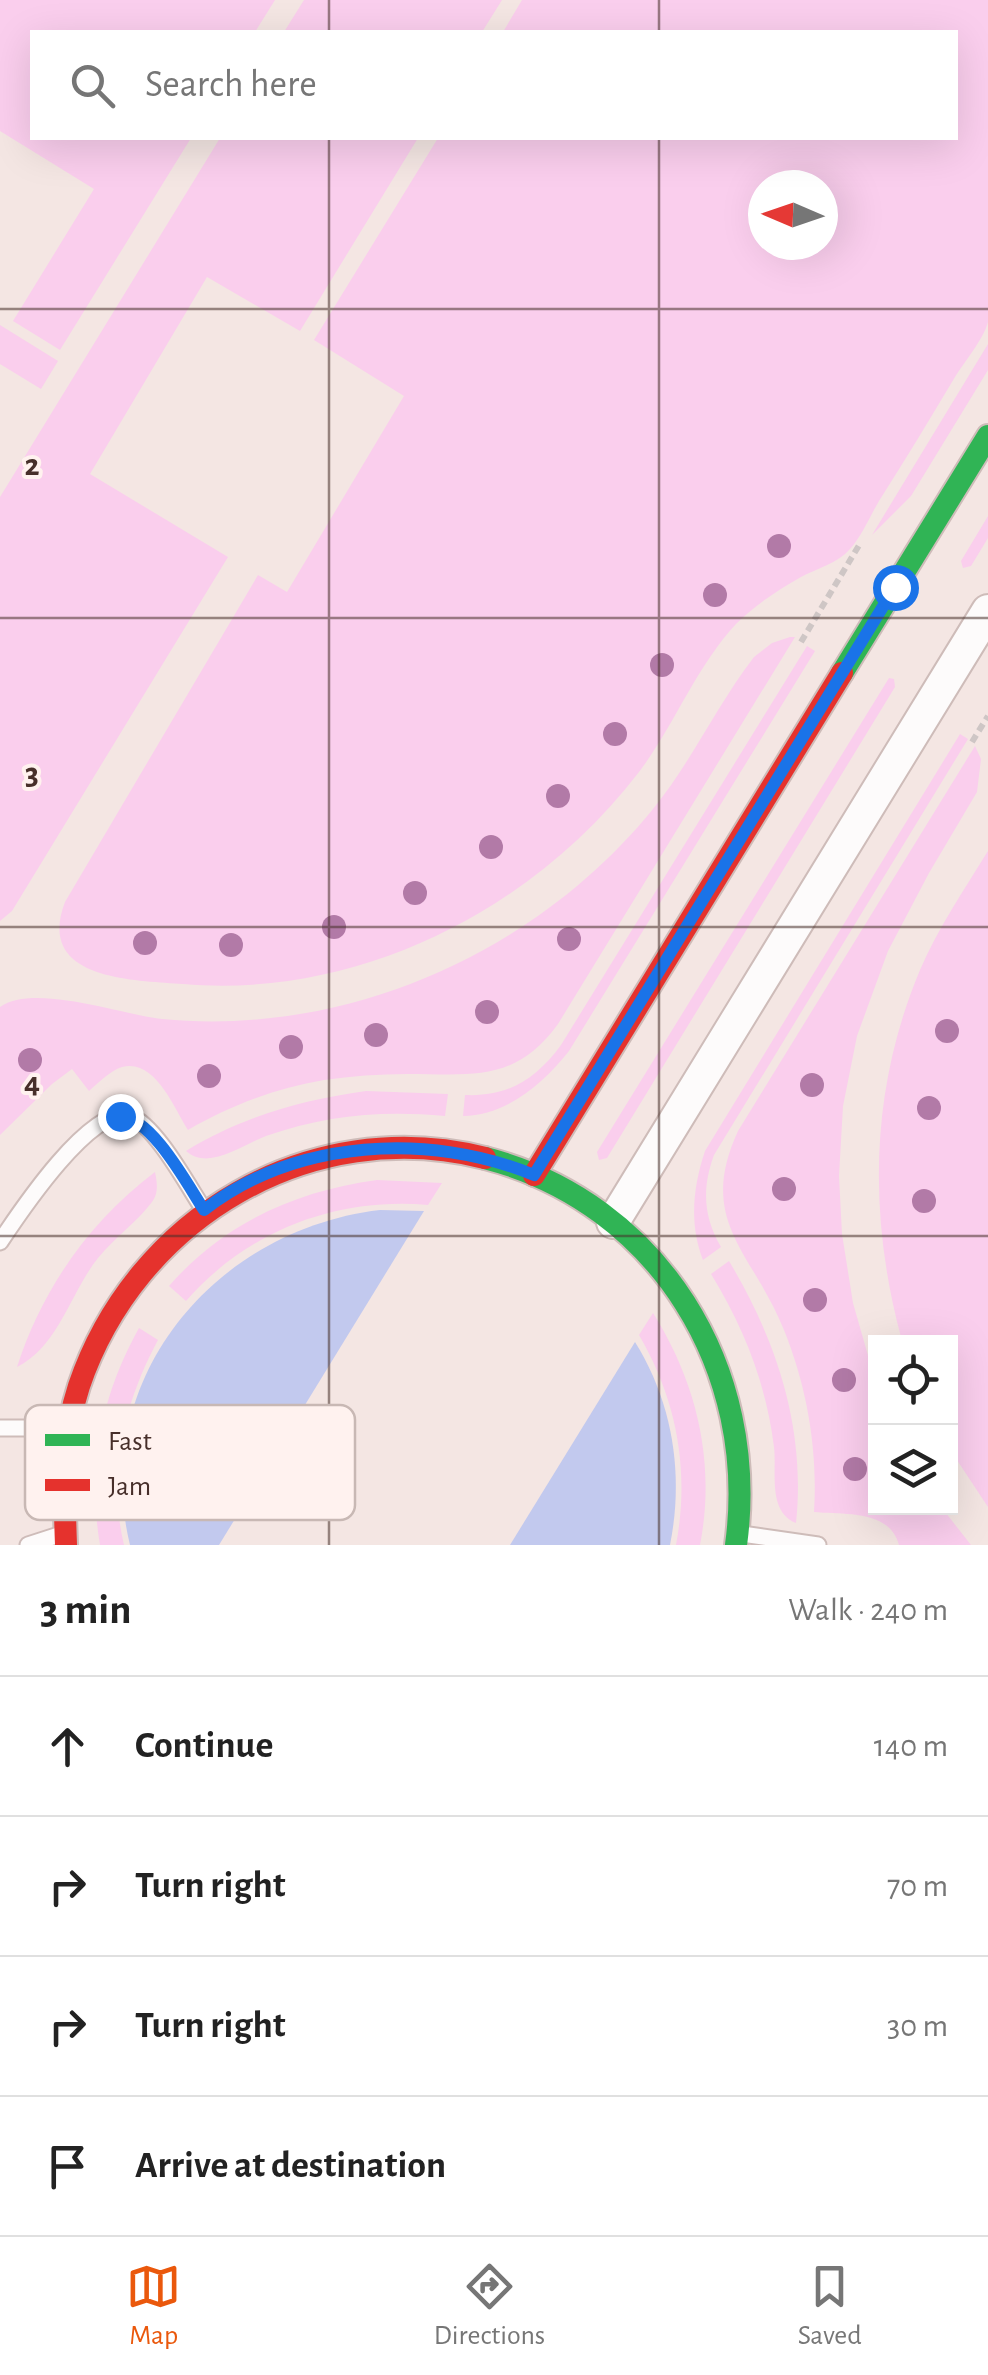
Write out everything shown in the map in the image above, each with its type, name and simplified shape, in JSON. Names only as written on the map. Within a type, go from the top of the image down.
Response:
[{"type":"street","points":[[534,1175],[988,436]]},
{"type":"street","points":[[614,1222],[988,611]]},
{"type":"street","points":[[73,1405],[82,1373],[112,1309],[156,1252],[204,1210],[272,1173],[306,1161],[376,1148],[447,1150],[482,1157],[534,1175],[580,1198],[636,1241],[682,1296],[716,1358],[731,1410],[740,1462],[737,1539]]},
{"type":"lane","points":[[0,1242],[30,1198],[74,1146],[104,1121],[120,1116],[130,1116],[154,1137],[204,1210]]},
{"type":"lane","points":[[28,1545],[38,1539],[66,1539]]},
{"type":"lane","points":[[737,1539],[818,1545]]},
{"type":"path","points":[[800,642],[861,542]]},
{"type":"path","points":[[972,742],[988,716]]},
{"type":"shaded area","points":[[0,0],[275,0],[256,30],[30,30],[30,140],[190,140],[60,350],[13,321],[94,189],[0,131]]},
{"type":"shaded area","points":[[304,0],[502,0],[483,30],[285,30]]},
{"type":"shaded area","points":[[522,0],[988,0],[986,329],[854,544],[839,558],[775,593],[736,624],[709,659],[639,772],[596,821],[548,865],[495,904],[437,935],[377,960],[314,977],[249,985],[183,984],[116,977],[76,961],[64,947],[59,928],[65,902],[258,575],[287,592],[404,396],[314,340],[437,140],[958,140],[958,30],[504,30]]},
{"type":"shaded area","points":[[219,140],[417,140],[300,331],[207,277],[90,474],[228,557],[12,911],[0,921],[0,497]]},
{"type":"shaded area","points":[[0,325],[58,361],[41,389],[0,364]]},
{"type":"shaded area","points":[[988,344],[988,370],[911,496],[872,535]]},
{"type":"shaded area","points":[[988,516],[988,538],[971,566],[963,568],[961,561]]},
{"type":"shaded area","points":[[795,637],[558,1024],[525,1057],[508,1066],[472,1074],[376,1075],[306,1083],[253,1099],[188,1130],[162,1087],[144,1070],[122,1067],[89,1091],[72,1069],[0,1135],[0,1007],[15,1000],[55,999],[162,1019],[232,1021],[301,1014],[369,998],[434,974],[496,943],[554,905],[606,860],[667,791],[754,657],[772,643]]},
{"type":"shaded area","points":[[807,646],[815,651],[569,1051],[523,1096],[479,1115],[463,1116],[465,1095],[495,1093],[520,1084],[561,1045]]},
{"type":"shaded area","points":[[889,678],[894,679],[895,687],[607,1158],[599,1160],[597,1152]]},
{"type":"shaded area","points":[[960,734],[968,739],[714,1155],[706,1202],[721,1247],[703,1260],[694,1206],[705,1151]]},
{"type":"shaded area","points":[[975,746],[981,759],[977,792],[888,951],[857,1036],[843,1106],[839,1176],[842,1234],[853,1303],[868,1356],[868,1515],[947,1515],[971,1545],[899,1545],[894,1533],[876,1520],[814,1512],[812,1442],[799,1374],[784,1330],[726,1213],[723,1190],[727,1162],[738,1131]]},
{"type":"shaded area","points":[[988,851],[988,1507],[958,1462],[958,1335],[901,1335],[890,1291],[879,1198],[883,1106],[891,1060],[920,970]]},
{"type":"shaded area","points":[[366,1091],[448,1094],[445,1116],[377,1114],[332,1119],[266,1136],[215,1157],[195,1156],[186,1151],[273,1112]]},
{"type":"shaded area","points":[[155,1172],[157,1191],[152,1202],[98,1258],[54,1333],[17,1367],[40,1311],[71,1259],[110,1212]]},
{"type":"shaded area","points":[[377,1180],[442,1183],[428,1205],[360,1207],[295,1224],[237,1255],[186,1301],[169,1286],[213,1244],[263,1214],[318,1192]]},
{"type":"shaded area","points":[[729,1261],[761,1322],[784,1387],[796,1454],[796,1523],[781,1510],[777,1500],[770,1423],[752,1357],[711,1274]]},
{"type":"shaded area","points":[[653,1313],[681,1367],[699,1425],[706,1484],[700,1545],[676,1545],[681,1490],[677,1437],[663,1385],[639,1335]]},
{"type":"shaded area","points":[[139,1328],[158,1340],[131,1405],[107,1405],[115,1380]]},
{"type":"shaded area","points":[[97,1520],[119,1520],[124,1545],[100,1545]]},
{"type":"water","points":[[380,1210],[424,1211],[305,1405],[136,1405],[148,1370],[178,1322],[218,1280],[266,1247],[321,1223]]},
{"type":"water","points":[[635,1342],[658,1390],[672,1440],[676,1492],[670,1545],[510,1545]]},
{"type":"water","points":[[127,1520],[234,1520],[219,1545],[130,1545]]},
{"type":"traffic: fast","points":[[842,673],[988,436]]},
{"type":"traffic: fast","points":[[485,1158],[547,1180],[601,1213],[647,1254],[685,1303],[713,1358],[731,1417],[739,1480],[736,1545]]},
{"type":"traffic: jam","points":[[534,1175],[842,673]]},
{"type":"traffic: jam","points":[[73,1405],[106,1326],[142,1273],[186,1228],[238,1192],[295,1167],[356,1151],[420,1148],[485,1158]]},
{"type":"traffic: jam","points":[[66,1520],[66,1545]]},
{"type":"route","points":[[120,1116],[130,1116],[154,1137],[204,1210],[272,1173],[306,1161],[376,1148],[447,1150],[534,1175],[895,587]]}]
